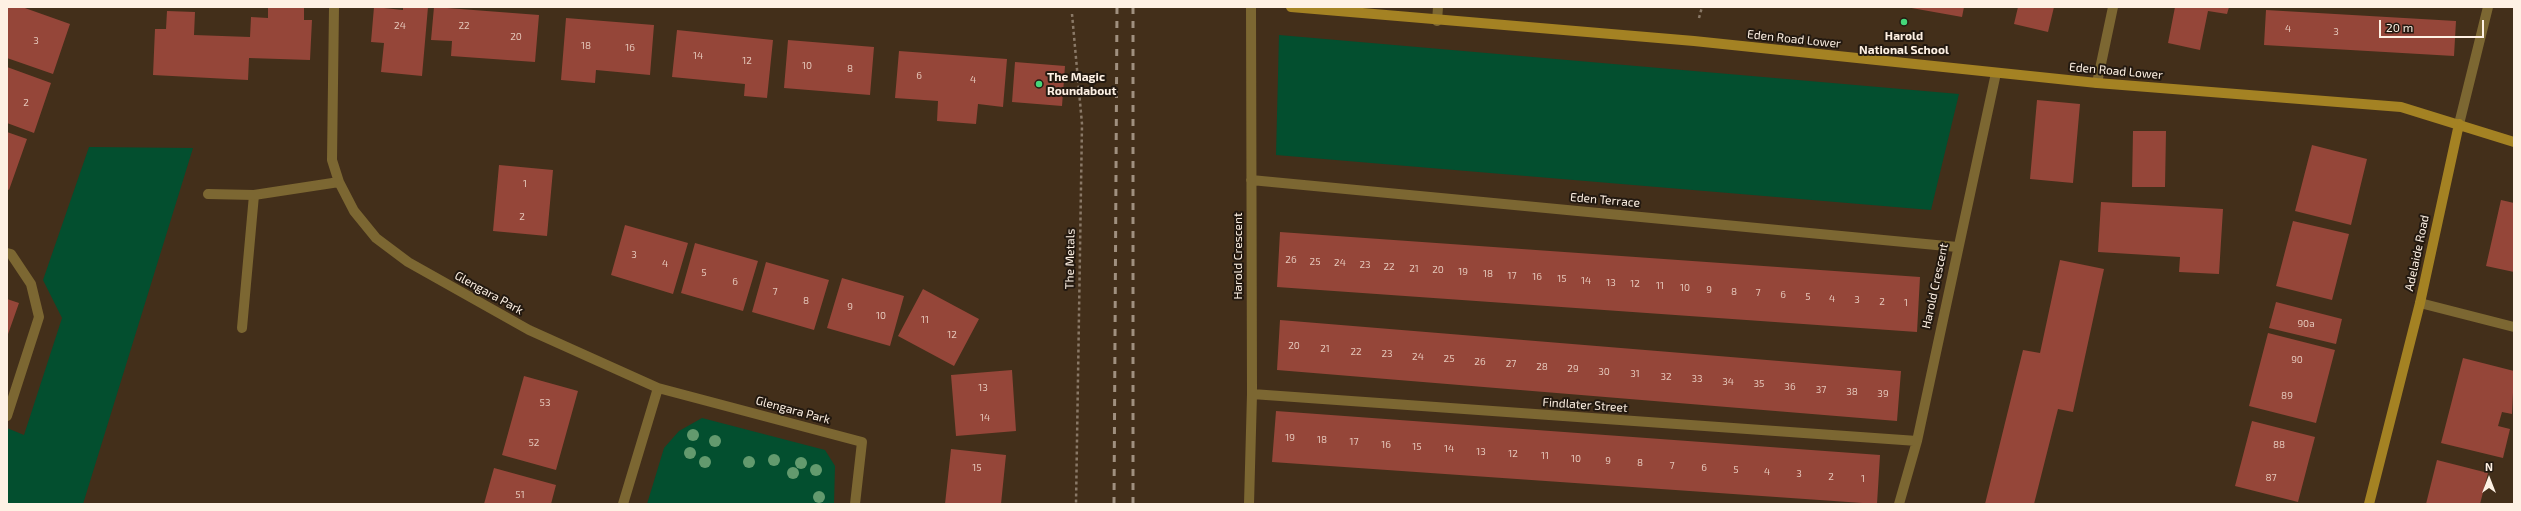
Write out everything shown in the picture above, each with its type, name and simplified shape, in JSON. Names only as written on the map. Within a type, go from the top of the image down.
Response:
[{"type":"street","name":"Glengara Park","points":[[334,7],[332,160],[339,182],[354,211],[372,233],[408,262],[529,330],[658,388],[862,442],[855,504]]},
{"type":"street","name":"Harold Crescent","points":[[1249,504],[1252,394],[1251,7]]},
{"type":"street","name":"Eden Road Lower","points":[[1291,7],[1436,21],[1694,41],[2097,83],[2401,107],[2514,142]]},
{"type":"street","points":[[1436,21],[1438,7]]},
{"type":"street","points":[[2097,83],[2112,7]]},
{"type":"street","name":"Adelaide Road","points":[[2368,504],[2420,303],[2459,124],[2488,7]]},
{"type":"street","name":"Harold Crescent","points":[[1899,504],[1916,441],[1996,73]]},
{"type":"street","name":"Eden Terrace","points":[[1251,180],[1957,247]]},
{"type":"street","points":[[208,194],[254,195],[339,182]]},
{"type":"street","points":[[242,328],[254,195]]},
{"type":"street","points":[[7,253],[11,254],[31,284],[39,318],[7,416]]},
{"type":"street","points":[[2420,303],[2514,327]]},
{"type":"street","points":[[623,504],[658,388]]},
{"type":"street","name":"Findlater Street","points":[[1252,394],[1916,441]]},
{"type":"path","name":"The Metals","points":[[1072,14],[1082,124],[1076,504]]},
{"type":"green space","points":[[1279,35],[1959,94],[1931,210],[1276,155]]},
{"type":"green space","points":[[89,147],[193,148],[83,504],[7,504],[7,428],[24,435],[62,318],[43,280]]},
{"type":"green space","points":[[702,418],[825,450],[835,466],[834,504],[647,504],[664,448],[679,431]]},
{"type":"building","points":[[7,7],[22,7],[70,24],[53,74],[7,58]]},
{"type":"building","points":[[268,7],[304,7],[304,20],[312,20],[310,60],[249,58],[248,80],[153,75],[155,29],[166,29],[167,11],[195,12],[194,35],[250,37],[251,17],[268,18]]},
{"type":"building","points":[[374,7],[403,10],[403,7],[428,7],[422,76],[381,72],[384,43],[371,42]]},
{"type":"building","points":[[434,7],[539,15],[535,62],[451,56],[452,41],[431,40]]},
{"type":"building","points":[[1906,7],[1964,7],[1962,17]]},
{"type":"building","points":[[2018,7],[2054,7],[2048,32],[2014,24]]},
{"type":"building","points":[[2175,7],[2229,7],[2227,14],[2208,11],[2200,50],[2168,43]]},
{"type":"building","points":[[2266,10],[2456,21],[2454,56],[2264,45]]},
{"type":"building","points":[[566,18],[654,25],[650,75],[596,70],[595,83],[561,80]]},
{"type":"building","points":[[677,30],[773,40],[767,98],[744,96],[745,84],[672,77]]},
{"type":"building","points":[[788,40],[874,47],[870,95],[784,88]]},
{"type":"building","points":[[899,51],[1007,59],[1003,107],[978,104],[976,124],[937,121],[938,101],[895,98]]},
{"type":"building","name":"The Magic Roundabout","points":[[1015,62],[1065,66],[1062,106],[1012,102]]},
{"type":"building","points":[[7,67],[51,83],[34,133],[7,123]]},
{"type":"building","points":[[2037,100],[2080,104],[2073,183],[2030,179]]},
{"type":"building","points":[[2133,131],[2166,131],[2165,187],[2132,187]]},
{"type":"building","points":[[7,132],[27,139],[9,190],[7,189]]},
{"type":"building","points":[[2312,145],[2367,159],[2351,225],[2295,211]]},
{"type":"building","points":[[499,165],[553,170],[547,236],[493,231]]},
{"type":"building","points":[[2501,200],[2514,203],[2514,272],[2486,266]]},
{"type":"building","points":[[2101,202],[2223,209],[2219,274],[2179,272],[2180,257],[2098,252]]},
{"type":"building","points":[[2293,221],[2349,234],[2332,300],[2276,286]]},
{"type":"building","points":[[625,225],[688,243],[673,294],[611,275]]},
{"type":"building","points":[[1280,232],[1920,277],[1917,332],[1277,287]]},
{"type":"building","points":[[695,243],[758,261],[743,311],[681,293]]},
{"type":"building","points":[[2060,260],[2104,269],[2073,412],[2058,409],[2034,504],[1985,504],[2023,350],[2040,353]]},
{"type":"building","points":[[766,262],[829,280],[814,330],[752,312]]},
{"type":"building","points":[[842,278],[904,296],[890,346],[827,328]]},
{"type":"building","points":[[923,289],[979,319],[954,366],[898,336]]},
{"type":"building","points":[[7,299],[19,303],[7,337]]},
{"type":"building","points":[[2276,302],[2342,319],[2336,344],[2269,328]]},
{"type":"building","points":[[1280,320],[1901,371],[1897,421],[1277,370]]},
{"type":"building","points":[[2268,333],[2335,350],[2316,423],[2249,406]]},
{"type":"building","points":[[2463,358],[2514,371],[2512,414],[2502,412],[2498,426],[2510,429],[2503,458],[2441,443]]},
{"type":"building","points":[[1012,370],[1016,431],[956,436],[951,375]]},
{"type":"building","points":[[524,376],[578,391],[556,470],[502,455]]},
{"type":"building","points":[[1276,411],[1880,455],[1877,504],[1272,462]]},
{"type":"building","points":[[2252,421],[2315,437],[2298,502],[2235,486]]},
{"type":"building","points":[[951,449],[1006,455],[1001,504],[945,504]]},
{"type":"building","points":[[2437,460],[2488,473],[2480,504],[2426,504]]},
{"type":"building","points":[[494,468],[556,485],[551,504],[484,504]]},
{"type":"railway","points":[[1114,504],[1117,7]]},
{"type":"railway","points":[[1133,7],[1133,504]]},
{"type":"place","name":"Harold National School","points":[[1904,22]]},
{"type":"place","name":"The Magic Roundabout","points":[[1039,84]]}]
